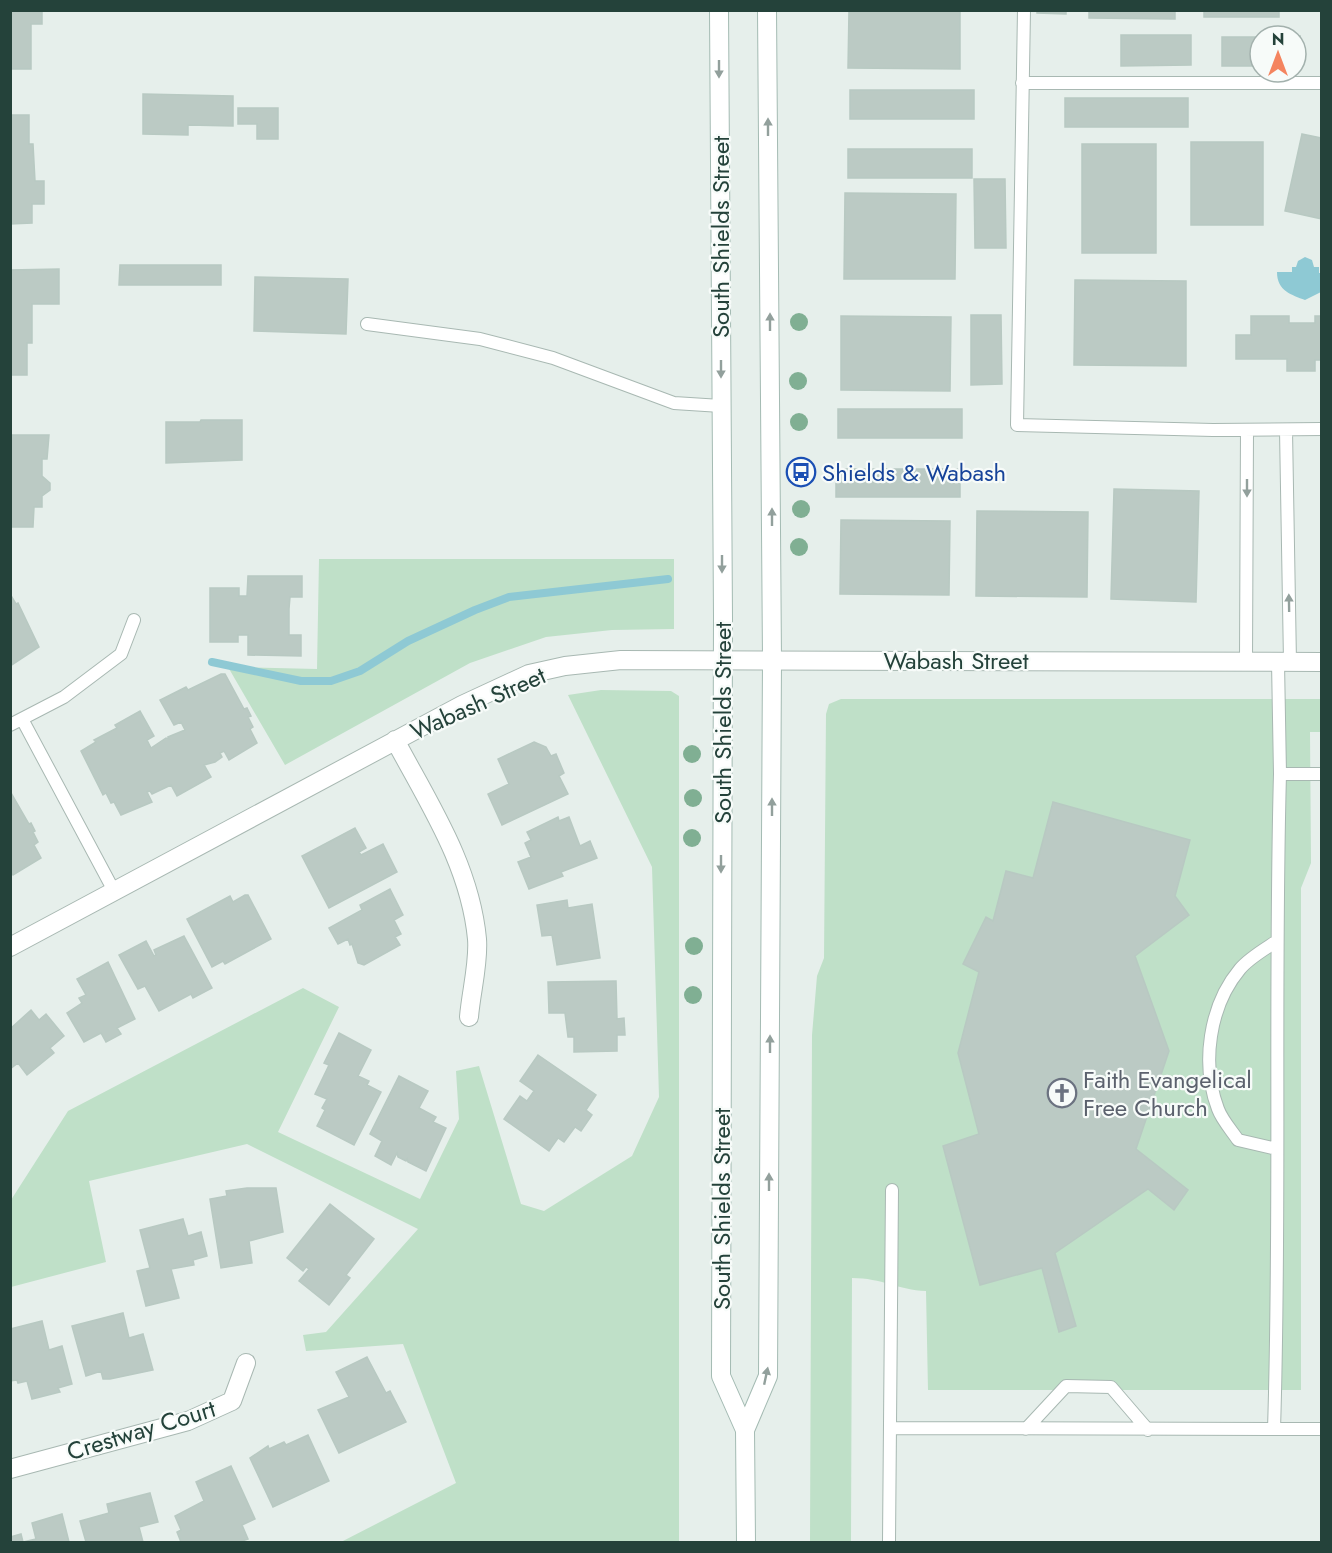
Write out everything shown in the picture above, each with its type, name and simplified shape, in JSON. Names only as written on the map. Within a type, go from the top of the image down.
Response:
[{"type":"main road","name":"South Shields Street","points":[[719,10],[723,660],[721,1377],[745,1430]]},
{"type":"main road","name":"South Shields Street","points":[[746,1542],[745,1430],[768,1376],[772,660],[768,10]]},
{"type":"main road","name":"Wabash Street","points":[[10,947],[395,740],[472,701],[529,675],[547,670],[621,660],[1322,662]]},
{"type":"main road","points":[[395,740],[453,848],[469,888],[477,941],[468,1017]]},
{"type":"main road","name":"Crestway Court","points":[[10,1469],[188,1421],[232,1401],[246,1364]]},
{"type":"lane","points":[[1024,10],[1017,425],[1247,430],[1322,429]]},
{"type":"lane","points":[[1022,83],[1322,83]]},
{"type":"lane","points":[[367,324],[480,339],[553,358],[674,403],[722,406]]},
{"type":"lane","points":[[1246,662],[1247,430]]},
{"type":"lane","points":[[1274,1429],[1277,1330],[1276,941],[1284,662],[1286,430]]},
{"type":"lane","points":[[114,891],[16,722],[64,697],[121,654],[134,620]]},
{"type":"lane","points":[[1280,774],[1322,774]]},
{"type":"lane","points":[[1276,941],[1241,967],[1223,992],[1211,1031],[1209,1072],[1218,1110],[1238,1140],[1277,1149]]},
{"type":"lane","points":[[889,1542],[892,1190]]},
{"type":"lane","points":[[1026,1429],[1066,1386],[1111,1387],[1148,1430]]},
{"type":"lane","points":[[890,1428],[1322,1429]]},
{"type":"green space","points":[[319,559],[674,559],[674,629],[612,630],[546,637],[470,663],[285,765],[228,667],[317,669]]},
{"type":"green space","points":[[601,690],[671,691],[679,696],[679,1542],[341,1542],[456,1483],[403,1344],[306,1351],[303,1335],[326,1332],[418,1229],[247,1144],[89,1181],[106,1262],[11,1287],[11,1200],[68,1111],[303,988],[339,1007],[278,1132],[420,1199],[459,1119],[456,1071],[479,1066],[521,1204],[544,1211],[632,1156],[659,1097],[652,867],[568,695]]},
{"type":"green space","points":[[841,699],[1321,699],[1321,732],[1310,732],[1311,863],[1301,888],[1301,1390],[928,1390],[926,1291],[852,1278],[851,1542],[810,1542],[812,1035],[817,976],[824,958],[826,714],[829,704]],"holes":[[[1053,803],[1190,840],[1175,896],[1189,915],[1135,956],[1169,1051],[1136,1149],[1188,1190],[1174,1210],[1148,1189],[1055,1253],[1076,1326],[1060,1332],[1042,1268],[980,1285],[943,1146],[979,1134],[979,972],[964,963],[986,918],[993,921],[1006,871],[1033,878]]]},
{"type":"water","points":[[1305,257],[1312,260],[1314,267],[1319,267],[1319,273],[1322,273],[1321,292],[1305,300],[1282,288],[1277,272],[1292,272],[1292,267],[1296,267],[1298,261]]},
{"type":"building","points":[[10,10],[42,10],[42,24],[31,24],[31,69],[10,69]]},
{"type":"building","points":[[849,10],[960,10],[960,69],[848,68]]},
{"type":"building","points":[[1037,10],[1066,10],[1066,14],[1037,13]]},
{"type":"building","points":[[1089,10],[1175,10],[1175,19],[1089,18]]},
{"type":"building","points":[[1204,10],[1279,10],[1279,17],[1204,17]]},
{"type":"building","points":[[1121,35],[1191,35],[1191,65],[1121,66]]},
{"type":"building","points":[[1222,37],[1248,37],[1248,66],[1222,66]]},
{"type":"building","points":[[850,90],[974,90],[974,119],[850,119]]},
{"type":"building","points":[[143,94],[233,96],[233,126],[188,125],[188,135],[143,134]]},
{"type":"building","points":[[1065,98],[1188,98],[1188,127],[1065,127]]},
{"type":"building","points":[[238,108],[278,108],[278,139],[257,139],[257,124],[238,124]]},
{"type":"building","points":[[10,115],[29,115],[29,144],[33,144],[35,181],[44,181],[44,204],[32,204],[32,223],[10,224]]},
{"type":"building","points":[[1302,134],[1322,138],[1322,219],[1285,211]]},
{"type":"building","points":[[1191,142],[1263,142],[1263,225],[1191,225]]},
{"type":"building","points":[[1082,144],[1156,144],[1156,253],[1082,253]]},
{"type":"building","points":[[848,149],[972,149],[972,178],[848,178]]},
{"type":"building","points":[[974,179],[1005,179],[1006,248],[975,248]]},
{"type":"building","points":[[845,193],[956,194],[955,279],[844,279]]},
{"type":"building","points":[[120,265],[221,265],[221,285],[119,285]]},
{"type":"building","points":[[59,269],[59,304],[32,304],[32,343],[27,343],[27,375],[10,375],[10,270]]},
{"type":"building","points":[[255,277],[348,279],[346,334],[254,331]]},
{"type":"building","points":[[1075,280],[1186,281],[1186,366],[1074,365]]},
{"type":"building","points":[[971,315],[1001,315],[1002,384],[971,385]]},
{"type":"building","points":[[841,316],[951,317],[950,391],[841,390]]},
{"type":"building","points":[[1251,316],[1289,316],[1289,323],[1315,323],[1315,316],[1322,316],[1322,360],[1315,360],[1315,371],[1287,371],[1287,359],[1236,359],[1236,335],[1251,335]]},
{"type":"building","points":[[838,409],[962,409],[962,438],[838,438]]},
{"type":"building","points":[[201,420],[242,420],[242,460],[166,463],[166,422],[200,422]]},
{"type":"building","points":[[10,435],[49,435],[47,459],[42,459],[42,476],[50,483],[50,490],[42,496],[42,507],[34,507],[33,527],[10,527]]},
{"type":"building","points":[[836,469],[960,469],[960,497],[836,497]]},
{"type":"building","points":[[1114,489],[1199,491],[1196,602],[1111,599]]},
{"type":"building","points":[[977,511],[1088,512],[1087,597],[976,596]]},
{"type":"building","points":[[841,520],[950,521],[949,595],[840,594]]},
{"type":"building","points":[[248,576],[302,576],[302,597],[290,597],[289,609],[289,635],[301,635],[301,656],[248,655],[248,635],[238,635],[238,642],[210,642],[210,588],[239,588],[239,596],[247,596]]},
{"type":"building","points":[[10,594],[16,604],[18,603],[39,647],[10,666]]},
{"type":"building","points":[[225,674],[244,709],[247,708],[253,727],[250,729],[257,743],[229,760],[224,751],[220,753],[222,757],[204,765],[211,777],[177,796],[171,785],[152,794],[150,791],[147,792],[152,802],[121,815],[106,793],[103,795],[81,751],[96,742],[94,740],[117,728],[115,725],[140,711],[154,736],[147,740],[151,748],[166,738],[169,739],[168,737],[185,730],[181,722],[174,725],[160,700]]},
{"type":"building","points":[[534,742],[546,747],[551,756],[556,754],[564,773],[559,776],[568,794],[502,825],[488,794],[509,784],[498,759]]},
{"type":"building","points":[[10,791],[35,831],[33,832],[38,842],[34,845],[41,858],[13,875],[10,870]]},
{"type":"building","name":"Faith Evangelical Free Church","points":[[1053,802],[1190,840],[1175,896],[1189,915],[1135,956],[1169,1051],[1136,1149],[1188,1190],[1174,1210],[1148,1189],[1055,1253],[1076,1326],[1059,1332],[1042,1268],[980,1285],[943,1146],[979,1134],[958,1053],[979,972],[963,964],[986,917],[993,921],[1006,871],[1033,878]]},
{"type":"building","points":[[558,817],[559,821],[569,817],[580,846],[590,841],[597,858],[561,872],[563,876],[529,889],[518,862],[531,857],[525,843],[531,840],[527,832]]},
{"type":"building","points":[[355,828],[366,848],[359,852],[361,855],[383,844],[397,872],[329,908],[302,856]]},
{"type":"building","points":[[390,889],[403,915],[394,920],[401,934],[395,937],[400,945],[364,965],[358,963],[348,939],[338,944],[329,928],[362,910],[360,905]]},
{"type":"building","points":[[248,895],[271,939],[225,964],[223,961],[212,967],[187,919],[230,896],[233,902]]},
{"type":"building","points":[[567,900],[568,908],[592,904],[600,958],[557,965],[552,935],[542,936],[537,905]]},
{"type":"building","points":[[184,936],[212,988],[193,998],[191,994],[159,1011],[145,986],[138,989],[119,955],[146,941],[154,956],[156,955],[154,950]]},
{"type":"building","points":[[108,962],[135,1019],[117,1028],[121,1034],[106,1042],[101,1033],[84,1042],[67,1013],[82,1003],[79,998],[86,995],[77,979]]},
{"type":"building","points":[[616,981],[617,1019],[624,1018],[625,1035],[617,1035],[617,1051],[574,1052],[574,1037],[568,1037],[565,1013],[549,1013],[548,982]]},
{"type":"building","points":[[31,1010],[39,1020],[46,1014],[64,1036],[50,1048],[54,1053],[27,1075],[18,1063],[10,1069],[10,1029]]},
{"type":"building","points":[[339,1033],[371,1050],[358,1076],[369,1081],[367,1085],[381,1092],[354,1145],[317,1126],[325,1110],[322,1108],[327,1099],[315,1094],[329,1065],[324,1063]]},
{"type":"building","points":[[538,1055],[596,1095],[586,1110],[592,1115],[581,1131],[575,1127],[564,1142],[558,1138],[549,1151],[504,1119],[520,1096],[527,1101],[534,1091],[520,1081]]},
{"type":"building","points":[[399,1076],[428,1091],[419,1108],[436,1117],[433,1122],[446,1128],[426,1171],[408,1162],[407,1159],[406,1161],[398,1157],[397,1153],[391,1165],[375,1156],[382,1141],[370,1134]]},
{"type":"building","points":[[276,1188],[283,1232],[249,1241],[252,1263],[221,1268],[210,1199],[227,1196],[226,1191]]},
{"type":"building","points":[[330,1204],[374,1239],[346,1275],[350,1278],[329,1305],[299,1281],[309,1269],[306,1267],[303,1271],[287,1258]]},
{"type":"building","points":[[183,1219],[188,1236],[201,1232],[207,1256],[193,1260],[194,1265],[171,1269],[179,1298],[146,1306],[137,1271],[150,1268],[140,1230]]},
{"type":"building","points":[[123,1313],[129,1338],[143,1334],[153,1370],[110,1379],[103,1379],[101,1371],[86,1376],[72,1326]]},
{"type":"building","points":[[42,1321],[49,1350],[62,1346],[72,1384],[58,1388],[60,1392],[32,1399],[27,1381],[18,1383],[17,1380],[10,1381],[10,1329]]},
{"type":"building","points":[[367,1357],[386,1393],[390,1391],[406,1422],[339,1453],[318,1410],[349,1397],[336,1372]]},
{"type":"building","points":[[308,1435],[329,1481],[273,1507],[250,1458],[268,1446],[269,1449],[284,1442],[286,1445]]},
{"type":"building","points":[[231,1466],[255,1519],[242,1525],[248,1539],[239,1542],[181,1542],[177,1532],[181,1530],[175,1516],[204,1501],[196,1482]]},
{"type":"building","points":[[150,1493],[158,1522],[139,1527],[143,1542],[86,1542],[80,1521],[109,1513],[107,1504]]},
{"type":"building","points":[[62,1514],[69,1542],[23,1542],[36,1539],[32,1523]]},
{"type":"building","points":[[21,1534],[23,1542],[10,1542],[10,1537]]},
{"type":"waterway","points":[[212,662],[301,681],[331,681],[360,671],[408,641],[509,597],[668,579]]},
{"type":"place","name":"Shields & Wabash","points":[[801,472]]},
{"type":"place","name":"Faith Evangelical Free Church","points":[[1062,1093]]}]
